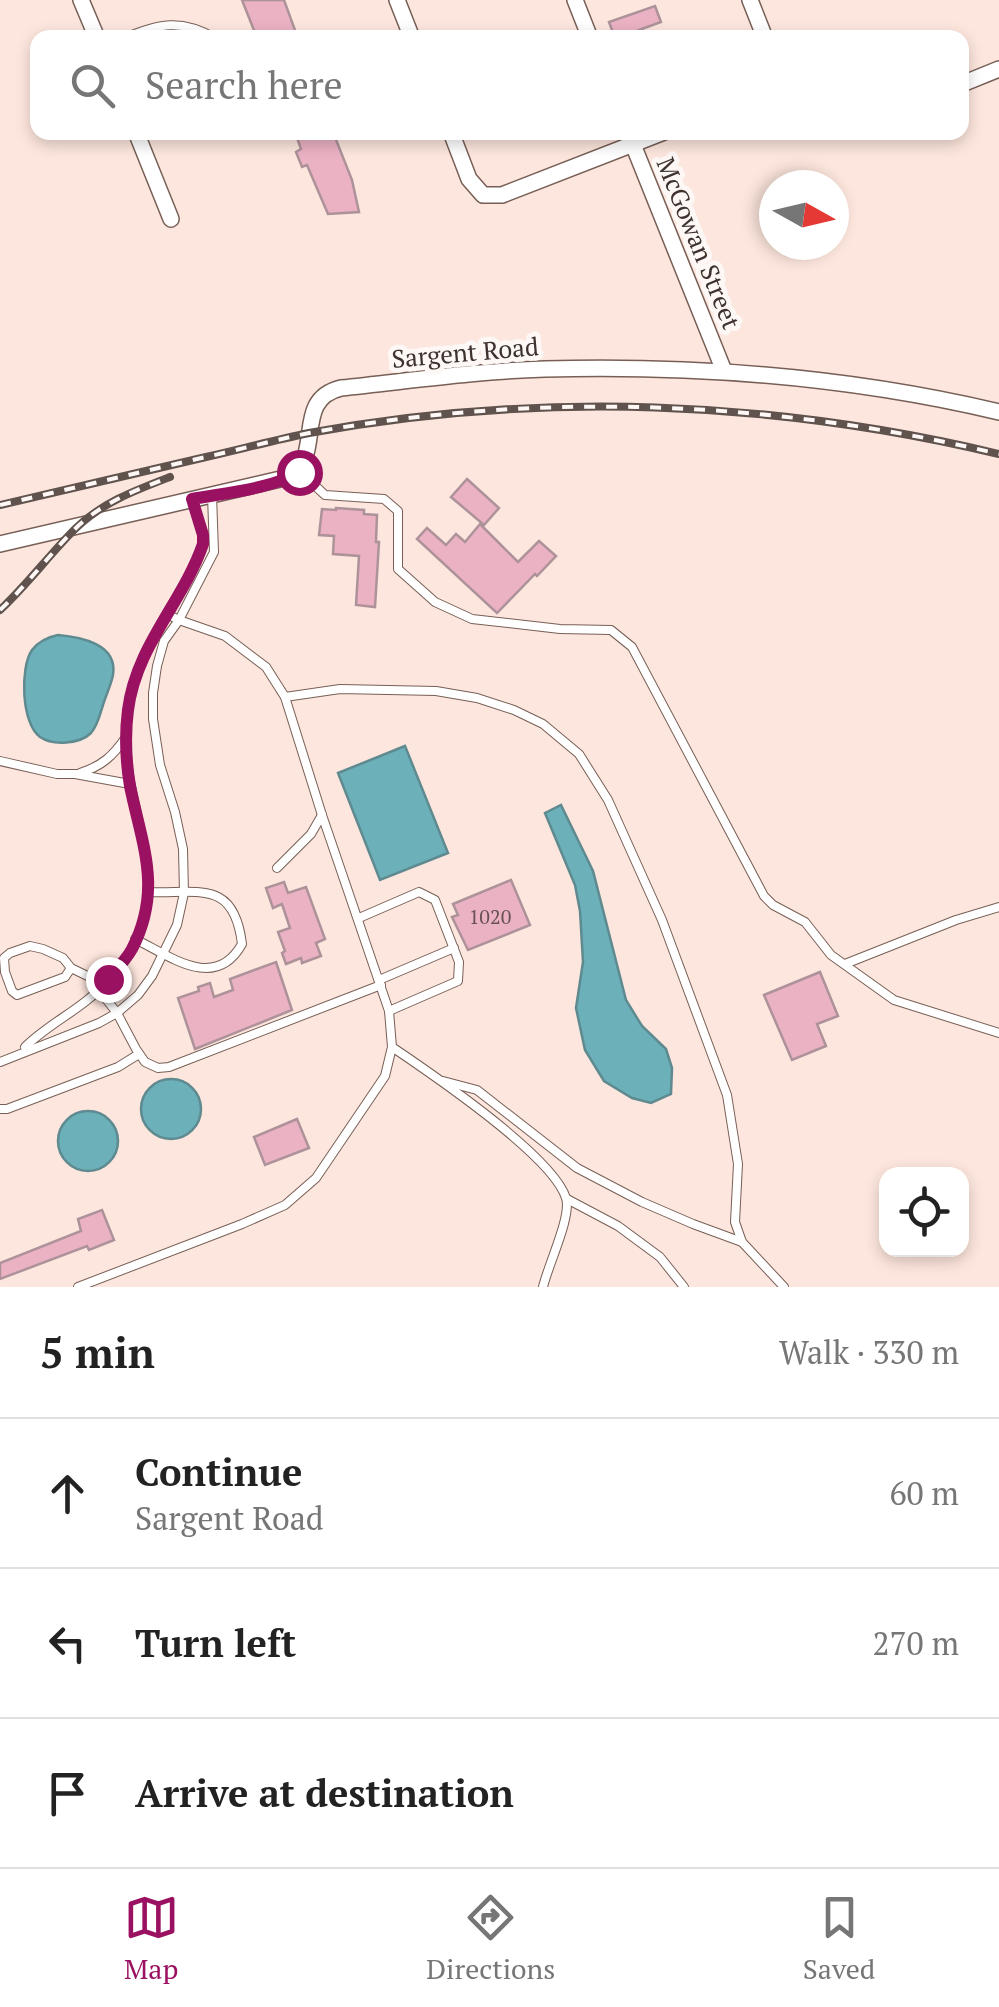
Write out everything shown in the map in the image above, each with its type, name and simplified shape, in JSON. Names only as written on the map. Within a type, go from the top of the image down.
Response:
[{"type":"street","points":[[81,0],[94,30]]},
{"type":"street","points":[[397,0],[409,30]]},
{"type":"street","points":[[574,0],[587,30]]},
{"type":"street","points":[[750,0],[762,30]]},
{"type":"street","points":[[969,81],[999,69]]},
{"type":"street","points":[[139,140],[172,219]]},
{"type":"street","points":[[453,140],[469,179],[483,195],[502,195],[629,140]]},
{"type":"street","name":"McGowan Street","points":[[631,140],[724,371]]},
{"type":"street","name":"Sargent Road","points":[[299,472],[319,398],[329,391],[542,369],[724,371],[902,393],[999,412]]},
{"type":"street","points":[[0,544],[271,483],[299,472]]},
{"type":"lane","points":[[145,30],[161,24],[196,30]]},
{"type":"lane","points":[[299,472],[326,495],[384,500],[398,512],[398,569],[436,602],[472,619],[560,629],[611,630],[621,637],[632,647],[772,905],[805,922],[831,955],[894,1000],[999,1032]]},
{"type":"lane","points":[[0,1062],[99,1024],[117,1013],[138,995],[176,925],[184,893],[183,849],[160,766],[152,693],[164,641],[214,552],[212,495]]},
{"type":"lane","points":[[20,1052],[102,987],[131,950],[142,921],[149,892],[145,842],[130,784],[128,707],[151,638],[203,544],[192,499]]},
{"type":"lane","points":[[78,1287],[286,1205],[316,1178],[385,1076],[392,1047],[389,1010],[285,697],[266,667],[226,636],[167,614]]},
{"type":"lane","points":[[285,697],[340,688],[436,691],[477,698],[543,724],[579,754],[608,800],[662,920],[727,1095],[738,1164],[735,1222],[742,1242],[782,1286]]},
{"type":"lane","points":[[75,774],[98,767],[126,736]]},
{"type":"lane","points":[[0,761],[56,774],[130,784]]},
{"type":"lane","points":[[276,868],[311,834],[322,814]]},
{"type":"lane","points":[[136,939],[195,968],[227,962],[242,944],[234,911],[221,896],[149,892]]},
{"type":"lane","points":[[358,918],[419,892],[436,900],[459,962],[458,981],[389,1010]]},
{"type":"lane","points":[[844,964],[999,906]]},
{"type":"lane","points":[[71,968],[65,977],[17,995],[12,992],[2,964],[10,953],[30,946],[63,958],[71,968],[102,987],[145,1062],[158,1068],[169,1067],[380,982],[454,948]]},
{"type":"lane","points":[[392,1047],[443,1082],[547,1168],[567,1200],[618,1226],[660,1257],[684,1287]]},
{"type":"lane","points":[[0,1110],[118,1067],[140,1054]]},
{"type":"lane","points":[[443,1082],[476,1090],[577,1168],[642,1202],[742,1242]]},
{"type":"lane","points":[[543,1287],[566,1222],[567,1200]]},
{"type":"water","points":[[58,635],[96,644],[113,664],[111,682],[93,730],[80,740],[66,742],[40,737],[29,720],[24,695],[32,650]]},
{"type":"water","points":[[405,746],[448,853],[380,880],[338,773]]},
{"type":"water","points":[[561,805],[593,871],[626,1000],[642,1026],[666,1049],[672,1068],[671,1094],[651,1103],[632,1098],[604,1081],[585,1050],[576,1008],[583,962],[580,911],[575,885],[545,813]]},
{"type":"water","points":[[171,1079],[192,1088],[201,1109],[192,1130],[171,1139],[150,1130],[141,1109],[150,1088]]},
{"type":"water","points":[[88,1111],[109,1120],[118,1141],[109,1162],[88,1171],[67,1162],[58,1141],[67,1120]]},
{"type":"building","points":[[242,0],[284,0],[295,30],[254,30]]},
{"type":"building","points":[[655,6],[661,22],[639,30],[612,30],[609,22]]},
{"type":"building","points":[[298,140],[336,140],[352,180],[359,212],[328,214],[307,165],[302,167],[296,152],[301,149]]},
{"type":"building","points":[[467,479],[499,508],[484,525],[451,497]]},
{"type":"building","points":[[322,509],[377,515],[375,607],[356,605],[359,556],[333,554],[334,536],[319,535]]},
{"type":"building","points":[[480,524],[518,562],[539,541],[556,556],[497,613],[417,539],[427,528],[446,545],[456,534],[465,542]]},
{"type":"building","points":[[511,880],[530,925],[468,950],[452,917],[458,915],[453,904]]},
{"type":"building","points":[[284,882],[288,893],[306,887],[325,939],[316,943],[321,956],[302,963],[301,958],[286,964],[278,932],[290,928],[282,904],[273,908],[266,888]]},
{"type":"building","points":[[276,962],[292,1010],[195,1049],[178,998],[210,983],[214,997],[233,990],[230,979]]},
{"type":"building","points":[[820,972],[838,1016],[817,1024],[826,1046],[792,1060],[764,995]]},
{"type":"building","points":[[297,1119],[309,1148],[265,1165],[254,1137]]},
{"type":"building","points":[[102,1210],[114,1240],[89,1250],[87,1246],[0,1279],[0,1263],[81,1231],[78,1219]]},
{"type":"railway","points":[[0,505],[309,433],[482,411],[568,407],[742,413],[828,422],[999,454]]},
{"type":"railway","points":[[0,610],[85,520],[120,498],[170,477]]},
{"type":"route","points":[[108,979],[131,950],[149,892],[145,842],[130,784],[128,707],[151,638],[203,544],[192,499],[271,483],[299,472]]}]
